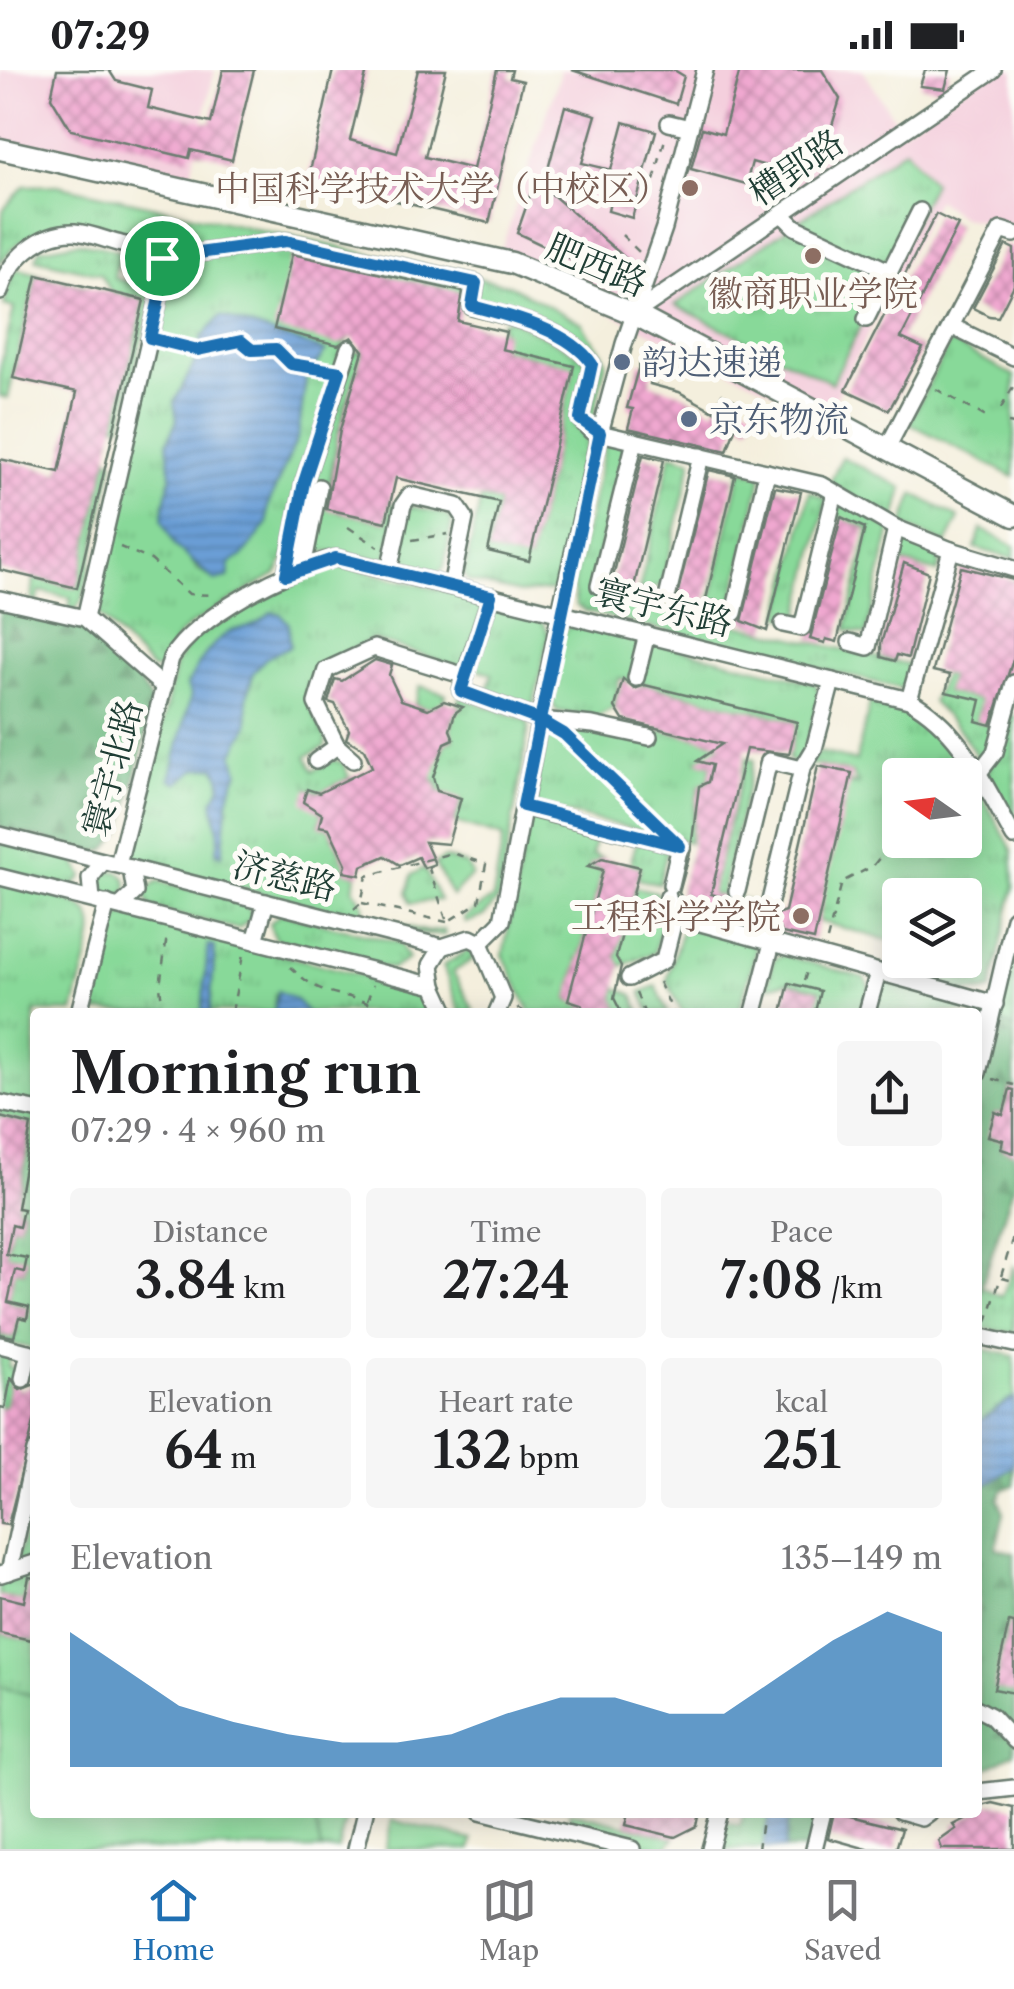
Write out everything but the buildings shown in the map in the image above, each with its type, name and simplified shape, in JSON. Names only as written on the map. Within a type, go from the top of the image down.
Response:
[{"type":"main road","name":"肥西路","points":[[0,148],[512,263],[634,314],[1014,516]]},
{"type":"street","name":"槽郢路","points":[[634,314],[993,70]]},
{"type":"street","points":[[500,1008],[504,998],[480,943],[502,921],[560,612],[600,433],[634,314],[664,228],[700,75]]},
{"type":"street","points":[[669,124],[690,128]]},
{"type":"street","points":[[866,318],[920,210]]},
{"type":"street","points":[[782,214],[795,228],[889,271]]},
{"type":"street","points":[[887,448],[1000,230],[1014,234]]},
{"type":"street","points":[[0,292],[4,277],[21,253],[48,237],[74,232],[150,251],[162,258],[166,268],[85,618]]},
{"type":"street","points":[[162,258],[286,241],[476,283],[472,306],[518,318],[584,352],[592,364],[580,419],[600,433],[822,485],[896,528],[1014,570]]},
{"type":"street","points":[[951,326],[1013,354]]},
{"type":"street","points":[[286,575],[304,482],[348,348]]},
{"type":"street","points":[[599,586],[635,441]]},
{"type":"street","points":[[668,594],[701,456]]},
{"type":"street","points":[[714,609],[734,613],[768,472]]},
{"type":"street","points":[[303,567],[319,487]]},
{"type":"street","points":[[783,624],[802,628],[834,493]]},
{"type":"street","points":[[392,555],[410,494],[456,506],[464,518],[451,586]]},
{"type":"street","points":[[850,642],[868,647],[896,528]]},
{"type":"street","points":[[909,700],[951,550]]},
{"type":"street","name":"寰宇东路","points":[[164,687],[172,658],[183,639],[286,575],[336,558],[392,555],[451,586],[909,700],[934,714],[956,735],[969,758]]},
{"type":"street","points":[[491,596],[461,691],[540,720],[593,724],[649,737]]},
{"type":"street","points":[[0,599],[85,618],[164,687]]},
{"type":"street","points":[[636,678],[647,634]]},
{"type":"street","points":[[354,760],[337,746],[316,704],[326,670],[374,648],[466,676]]},
{"type":"street","points":[[755,1008],[768,912],[802,770],[814,749],[832,680]]},
{"type":"street","points":[[982,769],[996,752],[1014,683]]},
{"type":"street","name":"寰宇北路","points":[[117,865],[164,687]]},
{"type":"street","points":[[316,760],[337,746]]},
{"type":"street","points":[[738,891],[769,762],[802,770]]},
{"type":"street","name":"寰宇东路","points":[[982,781],[1014,837]]},
{"type":"street","points":[[523,806],[680,846],[670,891],[675,916],[664,960],[629,978]]},
{"type":"street","name":"济慈路","points":[[0,835],[449,944],[470,938],[480,943]]},
{"type":"street","points":[[80,1008],[106,902],[90,878],[117,865],[135,892],[106,902]]},
{"type":"street","name":"济慈路","points":[[0,877],[434,986]]},
{"type":"street","points":[[252,940],[266,902]]},
{"type":"street","points":[[675,916],[995,1004]]},
{"type":"street","points":[[982,1058],[1014,918]]},
{"type":"street","points":[[444,1008],[434,986],[431,966],[449,944]]},
{"type":"street","points":[[868,1008],[878,972]]},
{"type":"street","points":[[0,1103],[30,1109]]},
{"type":"street","points":[[982,1337],[1014,1344]]},
{"type":"street","points":[[0,1345],[30,1352]]},
{"type":"street","points":[[23,1379],[30,1359]]},
{"type":"street","points":[[4,1573],[28,1518]]},
{"type":"street","points":[[4,1573],[30,1565]]},
{"type":"street","points":[[982,1712],[1014,1741]]},
{"type":"street","points":[[982,1792],[1014,1788]]},
{"type":"street","points":[[356,1849],[364,1818]]},
{"type":"street","points":[[505,1818],[632,1849]]},
{"type":"street","points":[[710,1849],[718,1818]]},
{"type":"street","points":[[814,1849],[822,1818]]},
{"type":"path","points":[[650,196],[669,124]]},
{"type":"path","points":[[622,235],[651,264]]},
{"type":"path","points":[[150,338],[198,350],[241,341],[252,350],[276,349],[291,364],[340,372]]},
{"type":"path","points":[[922,382],[986,417]]},
{"type":"path","points":[[1001,408],[1014,385]]},
{"type":"path","points":[[348,527],[392,555],[441,533],[461,537]]},
{"type":"path","points":[[102,542],[152,560],[189,594],[218,594]]},
{"type":"path","points":[[540,720],[564,734],[680,846]]},
{"type":"path","points":[[452,853],[486,864],[478,902],[447,922],[361,903],[367,876],[426,860],[452,853]]},
{"type":"path","points":[[823,957],[842,882],[874,866],[882,855]]},
{"type":"path","points":[[426,860],[447,922],[449,944]]},
{"type":"path","points":[[163,1008],[160,986],[169,918]]},
{"type":"path","points":[[234,1008],[252,940]]},
{"type":"path","points":[[294,968],[311,987],[367,1002],[374,1008]]},
{"type":"path","points":[[660,983],[672,1008]]},
{"type":"path","points":[[638,1000],[642,1008]]},
{"type":"path","points":[[982,1075],[1014,1085]]},
{"type":"path","points":[[982,1331],[1014,1234]]},
{"type":"path","points":[[1000,1278],[1014,1281]]},
{"type":"path","points":[[758,1849],[762,1818]]},
{"type":"shaded area","points":[[0,70],[215,70],[187,190],[0,149]]},
{"type":"shaded area","points":[[556,70],[863,70],[902,131],[993,70],[1014,70],[1014,227],[962,218],[937,199],[826,417],[498,259],[561,72]]},
{"type":"green space","points":[[905,149],[933,183],[832,383],[675,305]]},
{"type":"green space","points":[[57,185],[509,285],[583,324],[601,351],[606,361],[593,419],[586,418],[598,365],[591,350],[518,312],[466,304],[369,323],[353,331],[344,344],[286,556],[276,574],[190,625],[178,636],[161,668],[153,670],[100,616],[95,605],[169,256],[140,240],[69,228],[24,239],[0,264],[3,210],[24,186]],"holes":[[[221,317],[306,378],[298,436],[268,505],[267,524],[230,563],[228,578],[215,580],[198,570],[162,519],[171,475],[167,443],[177,420],[174,403],[193,366],[202,337]]]},
{"type":"green space","points":[[79,242],[120,251],[114,278],[137,284],[145,256],[152,258],[159,270],[121,425],[115,425],[144,300],[111,292],[101,274],[36,259],[40,249]]},
{"type":"green space","points":[[19,269],[89,287],[37,275],[8,398],[0,396],[0,369],[14,308],[4,305],[12,274]]},
{"type":"green space","points":[[510,319],[582,356],[588,365],[574,425],[587,439],[555,590],[520,593],[468,581],[464,573],[481,498],[499,502],[488,551],[529,560],[574,367],[502,349],[502,321]]},
{"type":"green space","points":[[950,342],[1014,376],[1014,477],[909,423]]},
{"type":"green space","points":[[363,351],[339,430],[325,508],[385,522],[390,503],[397,505],[387,558],[315,553],[325,481],[313,485],[297,525],[350,354]]},
{"type":"green space","points":[[606,441],[626,443],[590,591],[915,666],[909,684],[899,688],[585,611],[576,605],[573,587]]},
{"type":"green space","points":[[671,454],[692,460],[662,586],[639,590]]},
{"type":"green space","points":[[842,457],[903,488],[895,520],[830,483]]},
{"type":"green space","points":[[108,458],[114,461],[83,598],[75,610],[69,609],[71,598],[40,591],[37,602],[32,600],[34,578],[77,588]]},
{"type":"green space","points":[[741,469],[762,475],[732,605],[711,600]]},
{"type":"green space","points":[[810,491],[827,500],[798,621],[780,616]]},
{"type":"green space","points":[[914,494],[959,518],[946,544],[903,525]]},
{"type":"green space","points":[[843,503],[891,529],[866,635],[846,630],[869,529],[832,516]]},
{"type":"green space","points":[[411,506],[447,515],[452,521],[444,568],[435,573],[395,559]]},
{"type":"green space","points":[[981,529],[1014,546],[1014,559],[975,548]]},
{"type":"green space","points":[[900,534],[943,551],[938,572],[894,560]]},
{"type":"green space","points":[[324,566],[343,566],[485,601],[464,668],[373,639],[322,664],[309,706],[326,739],[325,747],[306,756],[313,771],[334,760],[343,763],[349,778],[319,793],[308,789],[322,814],[319,825],[329,828],[346,864],[344,871],[357,874],[353,888],[364,905],[362,915],[428,932],[444,930],[445,935],[426,935],[150,866],[133,855],[176,663],[192,639]]},
{"type":"green space","points":[[495,603],[538,615],[549,633],[533,708],[487,692],[492,674],[474,667]]},
{"type":"green space","points":[[0,606],[52,618],[91,633],[123,659],[153,705],[122,831],[105,850],[95,852],[0,828]]},
{"type":"green space","points":[[589,626],[815,683],[820,694],[803,759],[795,765],[788,759],[796,722],[619,678],[615,707],[596,717],[557,711],[550,700],[562,635],[568,627]]},
{"type":"green space","points":[[944,674],[950,675],[946,692],[981,700],[976,721],[997,726],[986,758],[977,757],[960,730],[932,702]]},
{"type":"green space","points":[[420,686],[446,694],[440,713],[436,705],[428,709],[415,705]]},
{"type":"green space","points":[[460,697],[526,720],[529,726],[499,899],[484,916],[466,923],[464,918],[493,898],[503,837],[454,822],[461,799],[437,791],[439,785],[429,776],[426,751],[441,755],[445,743],[454,739],[450,730]]},
{"type":"green space","points":[[877,698],[915,708],[951,738],[962,758],[882,758],[882,858],[982,858],[982,795],[1012,850],[1014,886],[991,989],[969,992],[919,978],[982,978],[982,878],[882,878],[882,939],[818,921],[843,782],[858,784],[852,773],[808,764],[819,752],[856,761],[870,703]]},
{"type":"green space","points":[[1010,715],[1014,716],[1014,825],[986,777]]},
{"type":"green space","points":[[546,727],[610,732],[657,744],[661,729],[728,745],[698,761],[712,765],[708,782],[699,786],[689,842],[532,805]]},
{"type":"green space","points":[[747,758],[754,760],[722,892],[762,906],[711,894]]},
{"type":"green space","points":[[530,814],[597,831],[592,855],[602,858],[589,866],[603,870],[568,1000],[583,1008],[528,1008],[503,955]]},
{"type":"green space","points":[[644,840],[667,850],[659,884],[637,879],[640,868],[630,865],[636,844]]},
{"type":"green space","points":[[1,842],[74,860],[83,876],[74,886],[66,887],[0,871]]},
{"type":"green space","points":[[445,858],[467,865],[472,875],[452,896],[435,864]]},
{"type":"green space","points":[[424,868],[440,900],[411,903],[407,893],[412,875]]},
{"type":"green space","points":[[113,871],[123,875],[127,885],[123,895],[113,899],[103,895],[99,885],[103,875]]},
{"type":"green space","points":[[158,881],[246,903],[253,917],[238,929],[151,908],[144,892]]},
{"type":"green space","points":[[0,883],[81,907],[90,916],[93,930],[74,1008],[30,1008],[30,1105],[0,1099]]},
{"type":"green space","points":[[635,887],[657,892],[662,925],[654,953],[621,966],[616,957]]},
{"type":"green space","points":[[281,913],[400,943],[408,959],[392,969],[275,939],[269,924]]},
{"type":"green space","points":[[122,914],[416,989],[430,1008],[300,1008],[275,994],[274,1008],[210,1008],[215,948],[209,946],[202,1008],[88,1008],[111,921]]},
{"type":"green space","points":[[696,928],[753,944],[756,950],[740,1008],[680,1008],[667,981],[682,929]]},
{"type":"green space","points":[[1014,947],[1014,1028],[997,1019]]},
{"type":"green space","points":[[468,950],[473,952],[472,960],[453,972],[472,1008],[459,1008],[443,966]]},
{"type":"green space","points":[[783,955],[865,978],[869,988],[864,1008],[816,1008],[820,990],[786,982],[767,987],[774,959]]},
{"type":"green space","points":[[880,984],[953,999],[975,1008],[871,1008]]},
{"type":"green space","points":[[656,986],[666,1008],[648,1008],[641,992]]},
{"type":"green space","points":[[616,988],[633,995],[638,1008],[619,1008],[614,998]]},
{"type":"green space","points":[[997,1019],[1014,1028],[1014,1091],[1009,1090],[1003,1115],[995,1113],[989,1136],[1003,1140],[1001,1149],[1014,1153],[1014,1184],[982,1284],[982,1078]]},
{"type":"green space","points":[[0,1108],[30,1114],[30,1125],[0,1117]]},
{"type":"green space","points":[[30,1132],[30,1348],[0,1341],[0,1336],[14,1338],[19,1317],[26,1318],[29,1308],[8,1302],[15,1270],[24,1272],[26,1259],[6,1254],[12,1225],[19,1226],[23,1210],[1,1205],[6,1185],[22,1188]]},
{"type":"green space","points":[[1014,1265],[1014,1333],[982,1329],[982,1287],[1002,1297]]},
{"type":"green space","points":[[0,1349],[11,1352],[8,1367],[23,1371],[21,1380],[11,1379],[5,1408],[0,1407]]},
{"type":"green space","points":[[982,1349],[1014,1356],[1014,1397],[982,1419]]},
{"type":"green space","points":[[1014,1467],[1014,1485],[1002,1490],[998,1499],[1004,1513],[996,1548],[1014,1553],[1014,1753],[982,1771],[982,1487]]},
{"type":"green space","points":[[28,1521],[30,1522],[30,1559],[15,1564]]},
{"type":"green space","points":[[30,1575],[24,1602],[0,1596],[0,1579]]},
{"type":"green space","points":[[0,1633],[30,1640],[30,1695],[0,1687]]},
{"type":"green space","points":[[0,1687],[30,1695],[30,1818],[314,1818],[321,1849],[0,1849]]},
{"type":"green space","points":[[314,1818],[346,1818],[338,1849],[321,1849]]},
{"type":"green space","points":[[570,1818],[596,1818],[675,1837],[665,1849],[571,1826]]},
{"type":"green space","points":[[742,1818],[768,1818],[763,1849],[718,1849],[725,1822],[740,1826]]},
{"type":"green space","points":[[788,1818],[818,1818],[809,1849],[784,1849]]},
{"type":"green space","points":[[392,1820],[473,1840],[471,1849],[385,1849]]},
{"type":"water","points":[[221,316],[326,351],[306,378],[298,436],[268,505],[267,524],[244,555],[230,563],[228,578],[215,581],[175,546],[162,519],[171,475],[167,443],[177,420],[174,403],[193,366],[202,337]]},
{"type":"water","points":[[271,612],[280,614],[289,624],[290,646],[265,659],[253,673],[247,697],[248,725],[233,755],[239,772],[229,800],[222,855],[216,853],[219,837],[213,801],[221,784],[215,767],[196,769],[178,783],[170,779],[191,695],[187,686],[219,639],[259,622]]},
{"type":"water","points":[[208,945],[215,947],[210,1008],[202,1008]]},
{"type":"water","points":[[278,991],[303,1008],[275,1008]]},
{"type":"water","points":[[1014,1397],[1014,1467],[982,1487],[982,1419]]},
{"type":"water","points":[[768,1818],[788,1818],[784,1849],[763,1849]]},
{"type":"place","name":"中国科学技术大学（中校区）","points":[[690,188]]},
{"type":"place","name":"徽商职业学院","points":[[813,256]]},
{"type":"place","name":"韵达速递","points":[[622,362]]},
{"type":"place","name":"京东物流","points":[[689,419]]},
{"type":"place","name":"工程科学学院","points":[[801,916]]},
{"type":"route","points":[[162,258],[166,268],[150,338],[198,350],[241,341],[252,350],[276,349],[291,364],[316,365],[340,372],[304,482],[286,575],[312,562],[336,558],[491,596],[461,691],[540,720],[523,806],[680,846],[564,734],[540,720],[600,433],[591,431],[580,419],[592,364],[584,352],[518,318],[472,306],[476,283],[392,264],[286,241],[162,258]]}]
